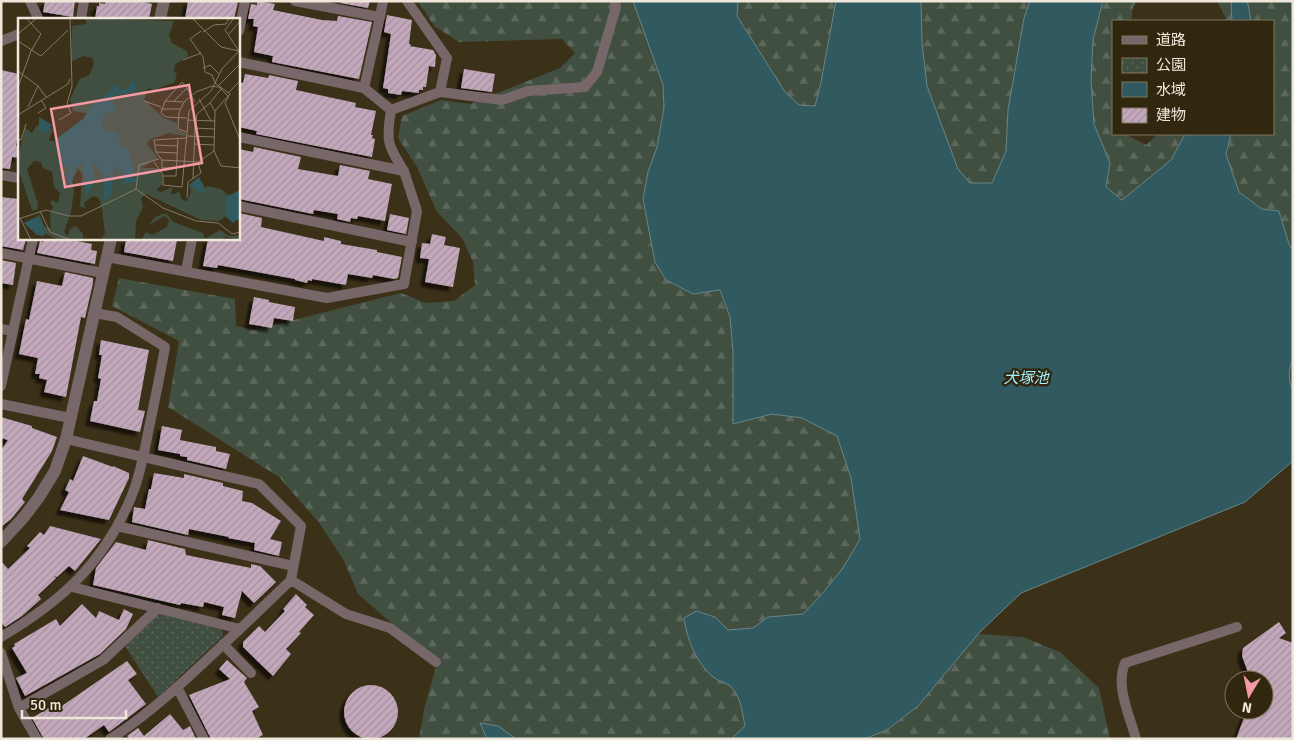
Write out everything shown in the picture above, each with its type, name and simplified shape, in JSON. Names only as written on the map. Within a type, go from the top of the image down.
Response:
[{"type":"street","points":[[30,1],[38,18]]},
{"type":"street","points":[[81,18],[84,1]]},
{"type":"street","points":[[160,18],[164,1]]},
{"type":"street","points":[[240,26],[245,1]]},
{"type":"street","points":[[295,1],[380,17]]},
{"type":"street","points":[[364,88],[383,1]]},
{"type":"street","points":[[407,1],[448,58],[440,92]]},
{"type":"street","points":[[392,110],[440,92],[502,100],[528,90],[585,86],[597,72],[616,7],[615,1]]},
{"type":"street","points":[[1,41],[18,34]]},
{"type":"street","points":[[240,62],[364,88],[392,110]]},
{"type":"street","points":[[107,257],[327,298],[404,284],[417,211],[404,171],[392,153],[387,136],[392,110]]},
{"type":"street","points":[[240,137],[404,171]]},
{"type":"street","points":[[1,174],[18,178]]},
{"type":"street","points":[[240,206],[412,242]]},
{"type":"street","points":[[1,386],[33,240]]},
{"type":"street","points":[[1,542],[24,517],[55,471],[66,439],[111,240]]},
{"type":"street","points":[[186,271],[192,240]]},
{"type":"street","points":[[1,253],[103,273]]},
{"type":"street","points":[[1,637],[33,618],[72,587],[100,554],[133,494],[144,456],[165,347],[117,317],[94,312]]},
{"type":"street","points":[[1,329],[13,331]]},
{"type":"street","points":[[1,404],[70,418]]},
{"type":"street","points":[[66,439],[259,484],[301,526],[291,580],[177,687],[110,739]]},
{"type":"street","points":[[117,526],[293,566]]},
{"type":"street","points":[[291,580],[346,614],[390,628],[436,662]]},
{"type":"street","points":[[72,587],[240,629]]},
{"type":"street","points":[[19,708],[103,660],[158,608]]},
{"type":"street","points":[[1136,739],[1121,684],[1122,670],[1125,664],[1237,627]]},
{"type":"street","points":[[223,644],[251,673]]},
{"type":"street","points":[[1,653],[19,708],[37,739]]},
{"type":"street","points":[[177,687],[204,739]]},
{"type":"green space","points":[[418,1],[1137,1],[1133,7],[1131,20],[1112,20],[1112,135],[1127,135],[1146,145],[1157,135],[1274,135],[1274,20],[1226,20],[1217,1],[1293,1],[1293,409],[857,411],[942,631],[1023,637],[1060,652],[1099,688],[1110,739],[419,739],[424,709],[436,667],[396,627],[358,594],[344,561],[320,524],[279,477],[168,407],[179,341],[112,306],[119,278],[235,299],[236,326],[254,330],[401,293],[426,303],[454,301],[475,285],[473,262],[462,238],[437,212],[417,167],[398,138],[402,116],[441,100],[470,104],[560,68],[575,53],[562,39],[459,42],[434,26]]},
{"type":"green space","points":[[162,614],[222,630],[223,636],[158,697],[125,646],[154,616]]},
{"type":"water","name":"犬塚池","points":[[633,1],[738,1],[737,16],[785,92],[799,105],[815,106],[836,1],[921,1],[922,43],[927,86],[958,169],[970,183],[992,183],[1006,151],[1008,110],[1024,18],[1030,1],[1103,1],[1093,40],[1091,81],[1094,124],[1110,163],[1106,187],[1122,200],[1171,160],[1184,135],[1231,135],[1226,154],[1239,192],[1262,209],[1279,211],[1293,251],[1293,360],[1289,375],[1293,390],[1293,461],[1245,502],[1021,593],[979,633],[918,706],[887,730],[864,739],[731,739],[745,726],[739,699],[730,686],[713,677],[697,658],[687,634],[684,618],[696,611],[715,617],[728,630],[753,628],[768,617],[803,614],[843,568],[860,539],[851,478],[837,436],[802,418],[772,414],[733,424],[733,351],[730,317],[720,290],[693,294],[666,280],[655,262],[643,199],[648,172],[657,147],[664,108],[663,85]]},
{"type":"water","points":[[1234,1],[1245,1],[1248,4],[1251,20],[1232,20],[1231,3]]},
{"type":"water","points":[[480,723],[498,726],[516,739],[487,739]]},
{"type":"building","points":[[45,1],[75,1],[73,17],[43,12]]},
{"type":"building","points":[[106,1],[139,1],[152,4],[149,18],[95,18],[99,3],[105,4]]},
{"type":"building","points":[[188,1],[238,2],[234,18],[185,18]]},
{"type":"building","points":[[257,1],[275,4],[273,10],[322,20],[337,21],[338,16],[372,22],[359,79],[272,62],[273,56],[254,52],[258,27],[253,26],[254,19],[248,19],[251,4],[257,5]]},
{"type":"building","points":[[341,1],[370,1],[368,8],[340,3]]},
{"type":"building","points":[[387,15],[412,20],[410,46],[433,50],[436,55],[435,67],[429,66],[426,87],[423,87],[423,90],[419,90],[419,93],[402,91],[401,95],[388,93],[388,89],[383,88],[391,34],[384,32]]},
{"type":"building","points":[[464,69],[495,74],[492,92],[461,88]]},
{"type":"building","points":[[1,70],[18,74],[18,136],[16,146],[18,147],[18,158],[12,157],[10,169],[1,168]]},
{"type":"building","points":[[245,74],[268,78],[269,75],[298,81],[296,90],[356,103],[355,107],[376,111],[371,135],[375,139],[372,157],[256,134],[257,131],[240,127],[240,82],[243,83]]},
{"type":"building","points":[[254,147],[301,157],[298,169],[338,176],[340,165],[370,171],[368,179],[392,184],[385,221],[358,216],[357,219],[351,218],[350,222],[337,219],[338,214],[314,210],[313,214],[240,199],[240,149],[253,152]]},
{"type":"building","points":[[1,197],[18,199],[18,240],[26,240],[23,250],[1,246]]},
{"type":"building","points":[[240,213],[262,218],[261,227],[324,241],[324,237],[341,241],[341,244],[377,250],[377,252],[402,257],[398,278],[373,275],[372,278],[348,274],[346,285],[312,279],[312,281],[308,280],[307,283],[295,279],[218,265],[217,268],[203,266],[208,240],[240,240]]},
{"type":"building","points":[[390,214],[409,218],[406,234],[387,230]]},
{"type":"building","points":[[432,234],[446,237],[444,245],[460,248],[453,287],[425,282],[429,259],[420,258],[422,243],[430,244]]},
{"type":"building","points":[[44,240],[72,240],[92,244],[91,250],[97,251],[95,264],[37,253],[40,241],[43,242]]},
{"type":"building","points":[[126,240],[177,240],[173,261],[124,252]]},
{"type":"building","points":[[1,260],[16,263],[13,285],[1,283]]},
{"type":"building","points":[[65,272],[93,278],[85,318],[81,317],[66,397],[44,392],[47,380],[39,378],[40,374],[35,374],[38,358],[19,354],[26,319],[29,320],[37,281],[62,286]]},
{"type":"building","points":[[254,297],[295,307],[293,321],[274,318],[272,328],[249,324]]},
{"type":"building","points":[[101,340],[149,350],[138,410],[145,411],[140,432],[90,421],[94,401],[97,401],[101,379],[98,378],[102,355],[99,355]]},
{"type":"building","points":[[1,417],[32,426],[32,428],[57,437],[52,451],[22,499],[25,502],[11,519],[1,527],[1,450],[8,440],[1,438]]},
{"type":"building","points":[[162,426],[182,430],[180,440],[216,447],[216,451],[230,454],[226,469],[187,460],[187,457],[180,456],[180,454],[158,450]]},
{"type":"building","points":[[83,456],[129,473],[129,478],[109,520],[60,510],[69,492],[65,490],[70,479],[73,481]]},
{"type":"building","points":[[154,473],[184,478],[184,474],[223,483],[223,486],[243,491],[242,501],[252,503],[281,521],[270,539],[282,542],[279,556],[254,550],[255,543],[189,529],[188,535],[132,522],[134,507],[145,509]]},
{"type":"building","points":[[50,526],[101,539],[75,571],[69,566],[57,577],[54,576],[56,578],[38,595],[41,599],[22,616],[5,627],[1,622],[1,561],[8,569],[30,548],[27,546],[40,532],[44,535]]},
{"type":"building","points":[[148,540],[185,549],[186,555],[251,568],[251,564],[260,566],[276,582],[254,603],[242,591],[235,618],[222,615],[224,607],[204,602],[203,607],[181,603],[180,605],[93,585],[96,568],[116,542],[146,550]]},
{"type":"building","points":[[296,594],[307,605],[305,607],[314,615],[286,649],[291,654],[273,676],[243,647],[243,642],[259,626],[265,632],[285,611],[283,609]]},
{"type":"building","points":[[82,604],[96,618],[99,611],[119,620],[124,609],[133,614],[126,629],[100,654],[25,696],[16,678],[27,673],[12,648],[15,646],[14,644],[56,619],[60,626]]},
{"type":"building","points":[[1279,622],[1286,633],[1279,638],[1293,643],[1293,739],[1236,739],[1243,720],[1274,720],[1274,670],[1247,670],[1242,656],[1243,648]]},
{"type":"building","points":[[227,660],[247,678],[244,682],[259,707],[252,711],[263,735],[255,739],[211,739],[189,695],[230,679],[219,669]]},
{"type":"building","points":[[127,661],[137,674],[128,680],[146,704],[109,732],[104,725],[84,739],[44,739],[32,718],[52,706],[57,705],[59,708]]},
{"type":"building","points":[[366,685],[376,685],[386,689],[394,697],[398,712],[394,727],[386,735],[376,739],[366,739],[356,735],[348,727],[344,717],[344,707],[348,697],[356,689]]},
{"type":"building","points":[[170,714],[183,730],[190,726],[196,739],[130,739],[127,736],[138,728],[144,736]]}]
